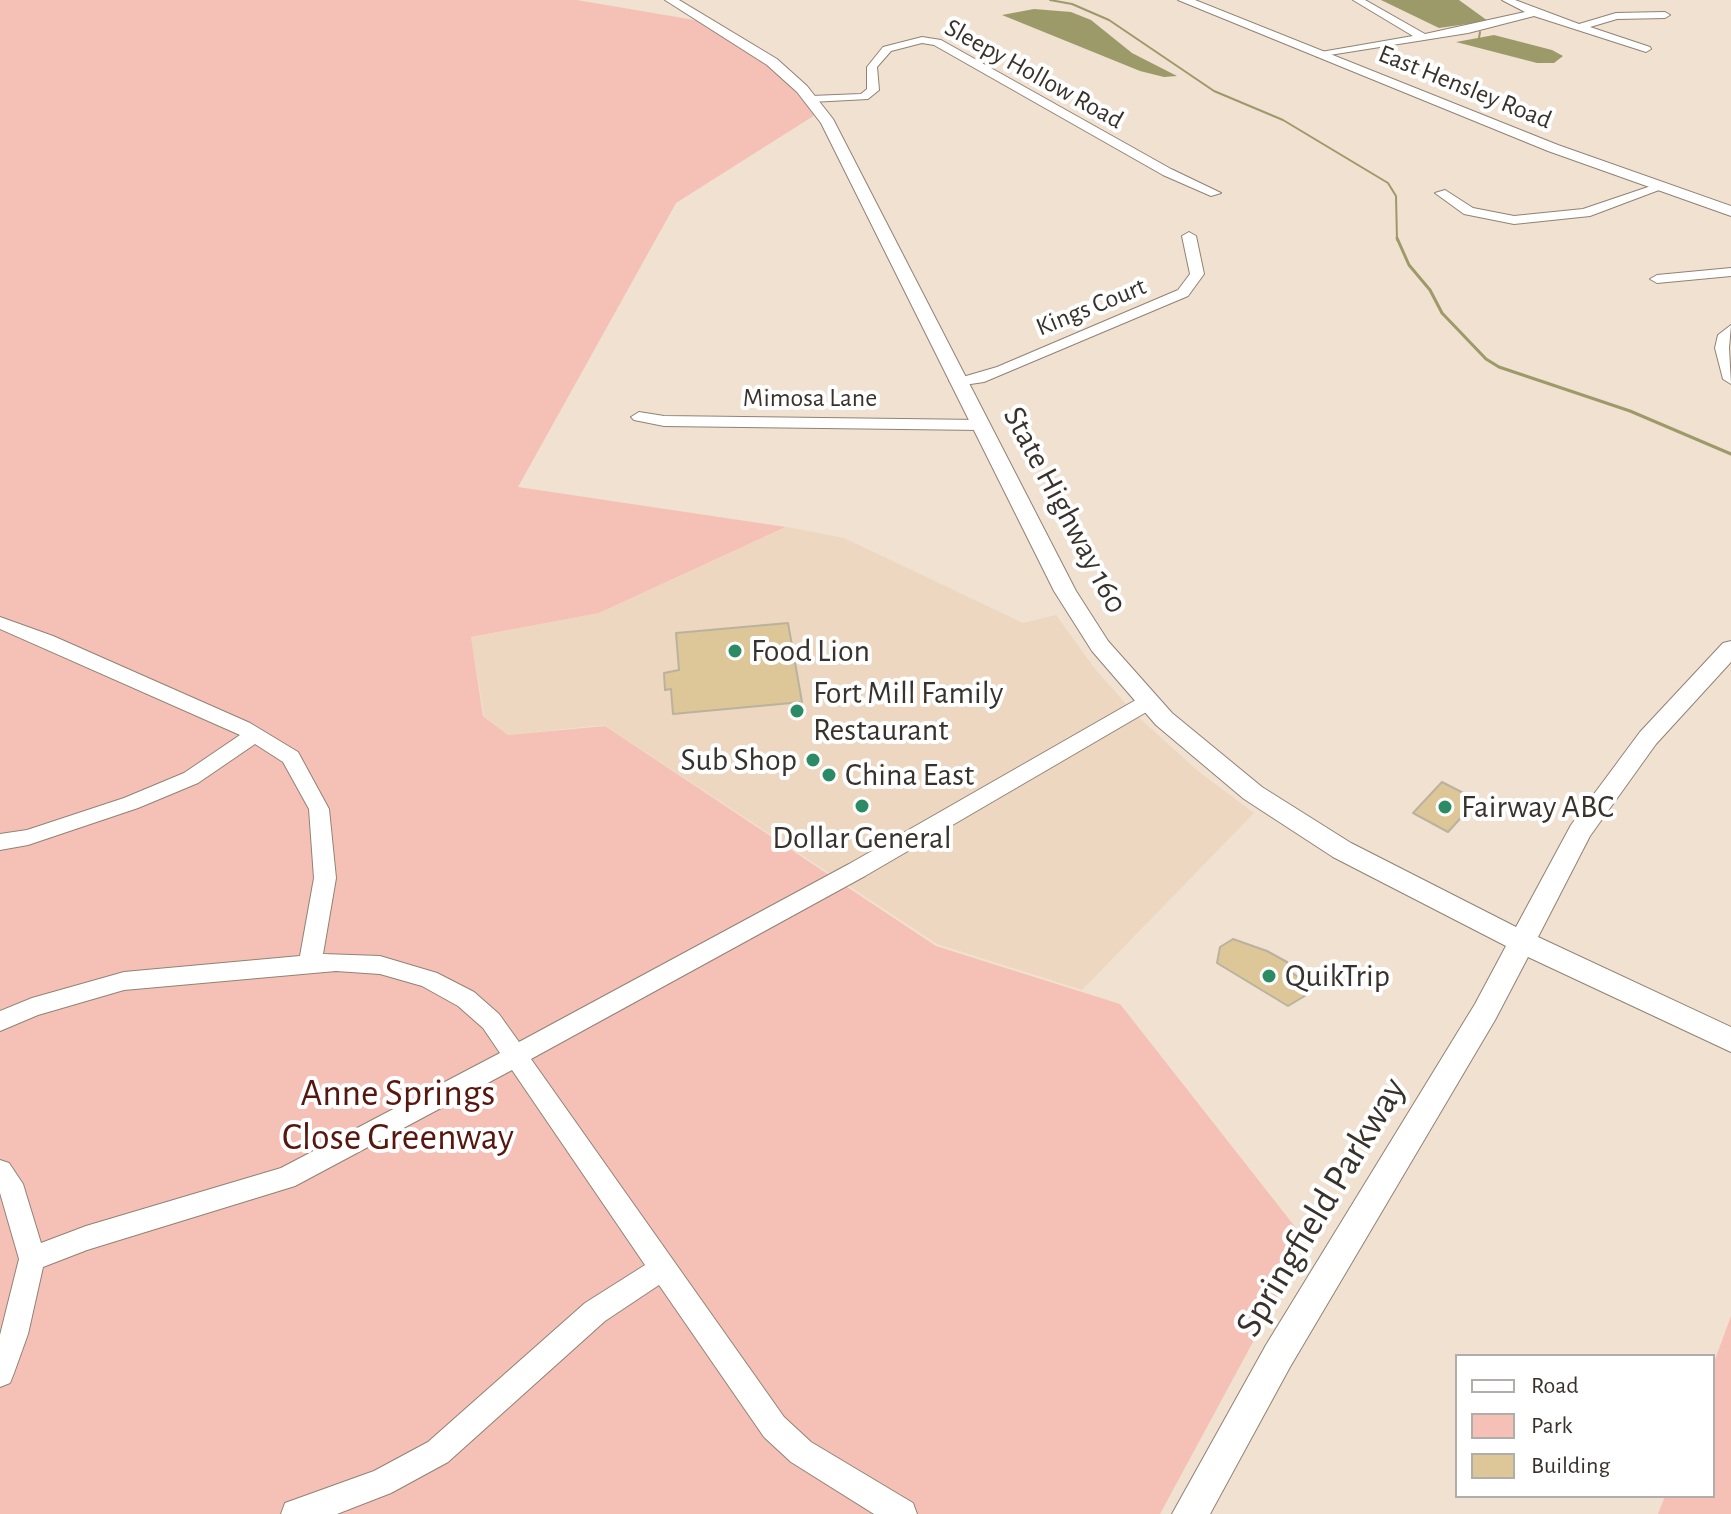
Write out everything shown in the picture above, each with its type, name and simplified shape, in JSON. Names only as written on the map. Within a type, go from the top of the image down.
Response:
[{"type":"main road","name":"State Highway 160","points":[[671,0],[751,46],[811,99],[838,140],[1029,524],[1078,614],[1148,702],[1213,762],[1294,822],[1396,879],[1520,941],[1731,1040]]},
{"type":"main road","name":"East Hensley Road","points":[[1184,0],[1661,187],[1731,211]]},
{"type":"main road","name":"Springfield Parkway","points":[[1190,1514],[1278,1356],[1485,1012],[1580,831],[1648,738],[1731,648]]},
{"type":"street","points":[[1358,0],[1424,38]]},
{"type":"street","points":[[1507,0],[1534,13],[1646,49]]},
{"type":"street","points":[[1321,55],[1424,38],[1534,13]]},
{"type":"street","points":[[1577,28],[1616,16],[1665,15]]},
{"type":"street","name":"Sleepy Hollow Road","points":[[811,99],[864,97],[873,90],[872,67],[887,49],[922,40],[937,42],[1167,172],[1215,193]]},
{"type":"street","points":[[1441,193],[1469,211],[1514,220],[1585,213],[1661,187]]},
{"type":"street","name":"Kings Court","points":[[957,381],[979,379],[1183,293],[1197,274],[1189,236]]},
{"type":"street","points":[[1657,279],[1731,272]]},
{"type":"street","points":[[1731,329],[1723,338],[1722,348],[1731,379]]},
{"type":"street","name":"Mimosa Lane","points":[[639,417],[664,421],[981,425]]},
{"type":"street","points":[[0,623],[46,640],[255,735],[291,757],[319,809],[325,878],[310,964]]},
{"type":"street","points":[[32,1259],[86,1238],[286,1178],[857,870],[1148,702]]},
{"type":"street","points":[[0,842],[28,837],[131,803],[191,778],[255,735]]},
{"type":"street","points":[[0,1021],[61,997],[124,981],[310,964],[380,965],[429,979],[466,999],[491,1021],[515,1054],[774,1427],[801,1452],[902,1514]]},
{"type":"street","points":[[0,1171],[14,1192],[32,1259],[14,1334],[0,1373]]},
{"type":"street","points":[[296,1514],[381,1483],[438,1452],[595,1312],[663,1268]]},
{"type":"shaded area","points":[[1381,0],[1459,0],[1488,21],[1439,28]]},
{"type":"shaded area","points":[[1034,9],[1071,12],[1091,20],[1132,53],[1177,76],[1164,77],[1140,71],[1002,15]]},
{"type":"shaded area","points":[[1494,35],[1552,50],[1563,56],[1554,63],[1537,63],[1456,42]]},
{"type":"shaded area","points":[[787,527],[844,538],[1023,623],[1056,615],[1095,669],[1134,713],[1198,771],[1254,813],[1082,990],[937,944],[604,725],[508,735],[484,716],[471,637],[599,613]]},
{"type":"green space","name":"Anne Springs Close Greenway","points":[[0,0],[577,0],[700,21],[747,48],[784,78],[815,115],[676,203],[518,487],[786,527],[599,613],[471,637],[483,716],[508,735],[605,726],[936,946],[1120,1004],[1307,1242],[1160,1514],[0,1514]]},
{"type":"green space","points":[[1731,1316],[1731,1514],[1658,1514],[1664,1498],[1715,1498],[1715,1360]]},
{"type":"building","name":"Food Lion","points":[[788,623],[802,702],[673,714],[671,689],[665,690],[664,673],[679,670],[676,633]]},
{"type":"building","name":"Fairway ABC","points":[[1442,782],[1477,800],[1448,832],[1413,813]]},
{"type":"building","name":"QuikTrip","points":[[1233,939],[1287,962],[1290,971],[1311,987],[1308,994],[1288,1006],[1217,963],[1220,947]]},
{"type":"waterway","points":[[1050,0],[1072,4],[1109,20],[1214,91],[1283,120],[1388,183],[1396,196],[1397,240]]},
{"type":"waterway","points":[[1479,38],[1480,32]]},
{"type":"waterway","points":[[1397,238],[1409,265],[1430,290],[1442,313],[1486,359],[1499,367],[1630,411],[1731,454]]},
{"type":"place","name":"Food Lion","points":[[735,651]]},
{"type":"place","name":"Fort Mill Family Restaurant","points":[[797,711]]},
{"type":"place","name":"Sub Shop","points":[[813,760]]},
{"type":"place","name":"China East","points":[[829,775]]},
{"type":"place","name":"Dollar General","points":[[862,806]]},
{"type":"place","name":"Fairway ABC","points":[[1445,807]]},
{"type":"place","name":"QuikTrip","points":[[1269,976]]}]
